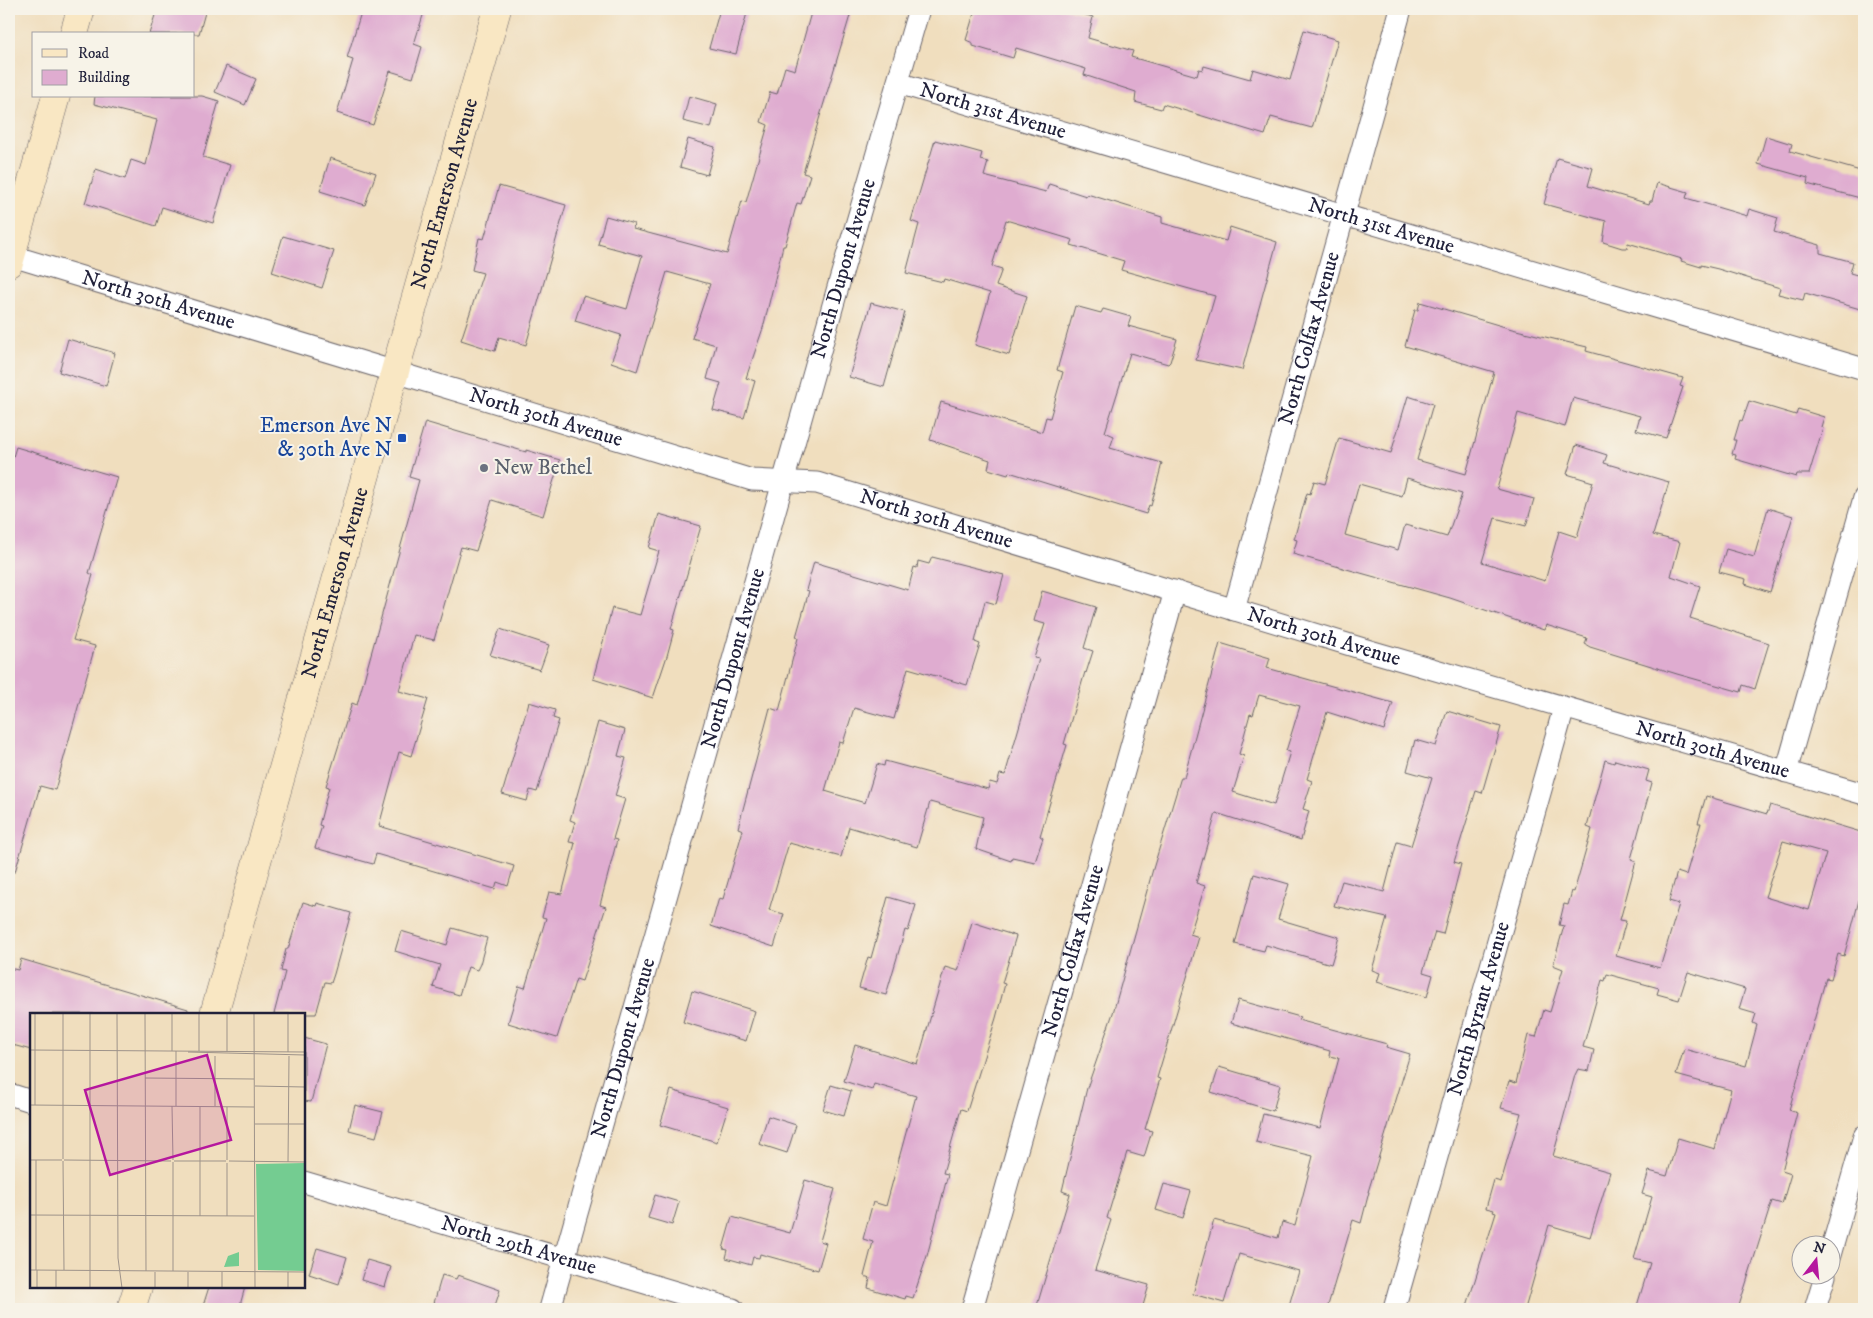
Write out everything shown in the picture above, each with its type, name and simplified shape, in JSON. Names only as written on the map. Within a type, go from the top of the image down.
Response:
[{"type":"street","points":[[75,32],[81,9]]},
{"type":"street","name":"North Emerson Avenue","points":[[214,1013],[497,9]]},
{"type":"street","name":"North Dupont Avenue","points":[[550,1309],[785,481],[840,280],[919,9]]},
{"type":"street","name":"North Colfax Avenue","points":[[1234,610],[1401,9]]},
{"type":"street","name":"North 31st Avenue","points":[[898,83],[1864,369]]},
{"type":"street","points":[[10,258],[55,98]]},
{"type":"street","name":"North 30th Avenue","points":[[10,258],[752,480],[816,483],[1564,708],[1864,794]]},
{"type":"street","points":[[1786,772],[1864,498]]},
{"type":"street","name":"North Colfax Avenue","points":[[972,1309],[1175,591]]},
{"type":"street","name":"North Byrant Avenue","points":[[1394,1309],[1564,708]]},
{"type":"street","points":[[9,1094],[30,1100]]},
{"type":"street","points":[[1835,1236],[1864,1136]]},
{"type":"street","name":"North 29th Avenue","points":[[305,1182],[733,1309]]},
{"type":"street","points":[[1815,1309],[1822,1286]]},
{"type":"street","points":[[131,1309],[138,1288]]},
{"type":"building","points":[[157,9],[206,9],[199,34],[195,34],[195,32],[150,32]]},
{"type":"building","points":[[362,9],[425,9],[414,44],[422,47],[413,78],[390,71],[373,125],[337,113],[353,60],[347,58]]},
{"type":"building","points":[[720,9],[748,9],[736,54],[709,48]]},
{"type":"building","points":[[812,9],[852,9],[803,173],[810,175],[801,204],[797,203],[785,246],[783,246],[763,328],[746,378],[755,381],[744,418],[713,410],[721,383],[707,379],[716,345],[692,338],[710,284],[667,272],[637,371],[611,362],[621,335],[575,321],[583,296],[627,309],[642,256],[598,244],[606,216],[634,224],[633,229],[727,254],[742,201],[746,202],[768,125],[761,122],[770,92],[777,94],[785,67],[795,70]]},
{"type":"building","points":[[984,9],[1066,9],[1093,17],[1088,38],[1133,51],[1131,57],[1197,76],[1199,69],[1203,70],[1204,66],[1250,79],[1253,69],[1290,80],[1304,30],[1338,40],[1312,128],[1271,117],[1265,135],[1163,104],[1161,109],[1135,102],[1136,92],[1084,75],[1086,69],[1016,48],[1013,58],[973,46],[973,43],[966,40],[975,10],[982,13]]},
{"type":"building","points":[[226,66],[256,79],[245,105],[215,92]]},
{"type":"building","points":[[195,96],[202,96],[219,101],[203,157],[230,165],[213,223],[162,207],[156,226],[85,203],[96,169],[125,179],[131,160],[146,165],[157,120],[94,104],[95,98],[195,98]]},
{"type":"building","points":[[689,96],[717,104],[711,128],[683,121]]},
{"type":"building","points":[[1766,136],[1792,144],[1790,151],[1864,172],[1864,199],[1807,184],[1808,178],[1758,164]]},
{"type":"building","points":[[688,139],[715,147],[707,175],[680,167]]},
{"type":"building","points":[[935,140],[982,153],[980,160],[988,162],[984,176],[1046,192],[1049,184],[1086,196],[1087,194],[1162,217],[1162,223],[1226,241],[1230,227],[1277,242],[1242,370],[1196,360],[1215,296],[1121,270],[1124,261],[1071,245],[1073,240],[1006,220],[992,266],[1002,269],[996,286],[1027,296],[1009,355],[975,345],[990,293],[944,279],[943,282],[906,273],[919,224],[911,221]]},
{"type":"building","points":[[330,158],[376,173],[365,205],[320,191]]},
{"type":"building","points":[[1557,158],[1593,168],[1588,186],[1649,204],[1652,201],[1657,183],[1688,192],[1686,198],[1747,216],[1749,209],[1778,218],[1774,232],[1820,245],[1820,253],[1853,262],[1850,273],[1864,277],[1864,296],[1860,309],[1805,293],[1803,300],[1778,294],[1780,288],[1718,269],[1701,265],[1701,267],[1681,261],[1682,259],[1628,243],[1627,248],[1622,248],[1603,242],[1606,221],[1544,204]]},
{"type":"building","points":[[499,186],[566,205],[526,345],[499,337],[495,351],[461,340],[483,273],[472,270],[479,238],[484,239]]},
{"type":"building","points":[[283,236],[334,251],[322,288],[272,272]]},
{"type":"building","points":[[1420,302],[1512,329],[1587,347],[1586,351],[1683,378],[1680,386],[1683,387],[1666,438],[1636,430],[1640,416],[1573,398],[1565,427],[1518,413],[1497,489],[1534,499],[1526,526],[1495,518],[1482,562],[1545,581],[1559,531],[1577,537],[1593,482],[1567,474],[1576,445],[1607,455],[1604,463],[1669,482],[1653,535],[1680,542],[1671,576],[1700,586],[1690,618],[1769,643],[1755,689],[1743,685],[1741,692],[1677,674],[1590,647],[1585,644],[1587,638],[1546,625],[1544,630],[1450,598],[1293,554],[1297,540],[1294,539],[1307,493],[1310,494],[1314,481],[1325,484],[1339,438],[1391,453],[1408,396],[1433,404],[1417,460],[1466,474],[1494,372],[1405,346],[1415,310],[1418,310]],"holes":[[[1407,478],[1462,494],[1447,537],[1405,525],[1398,550],[1345,535],[1359,484],[1402,496]]]},
{"type":"building","points":[[871,303],[905,312],[884,387],[849,377]]},
{"type":"building","points":[[1075,306],[1101,313],[1103,309],[1131,317],[1128,326],[1177,339],[1168,364],[1130,353],[1105,432],[1114,436],[1110,448],[1162,463],[1151,506],[1149,505],[1146,514],[1009,472],[1008,475],[988,469],[990,460],[930,440],[941,402],[1042,432],[1046,417],[1050,418],[1063,372],[1057,370]]},
{"type":"building","points":[[68,339],[115,353],[106,386],[59,372]]},
{"type":"building","points":[[1749,401],[1796,415],[1798,409],[1824,417],[1821,427],[1823,428],[1809,474],[1797,474],[1796,477],[1735,459],[1736,455],[1732,454],[1736,440],[1734,440],[1740,420],[1742,421]]},
{"type":"building","points":[[425,422],[526,452],[526,450],[560,460],[543,516],[492,500],[476,551],[461,547],[434,640],[414,635],[399,691],[428,699],[411,756],[399,752],[379,826],[514,866],[508,886],[497,882],[495,889],[376,854],[373,864],[315,848],[322,826],[319,825],[329,787],[326,786],[352,703],[357,705],[419,480],[409,477]]},
{"type":"building","points":[[16,447],[117,477],[89,573],[93,575],[73,640],[95,646],[55,790],[40,786],[15,872],[9,871],[9,470]]},
{"type":"building","points":[[1768,508],[1793,516],[1770,592],[1745,584],[1746,579],[1719,572],[1726,549],[1754,557]]},
{"type":"building","points":[[659,514],[701,526],[671,629],[674,630],[667,656],[653,698],[593,679],[612,608],[640,615],[659,551],[649,548]]},
{"type":"building","points":[[932,557],[1004,575],[996,604],[985,601],[975,642],[980,644],[967,685],[908,668],[894,719],[854,708],[843,743],[839,742],[825,791],[865,803],[877,764],[884,766],[885,761],[988,789],[990,782],[997,784],[1000,774],[1005,775],[1039,659],[1034,658],[1045,624],[1034,621],[1042,591],[1096,607],[1084,648],[1093,651],[1064,744],[1067,745],[1040,836],[1043,838],[1035,862],[1012,857],[1011,861],[976,849],[983,817],[930,802],[917,847],[849,827],[841,857],[789,843],[769,910],[784,914],[774,947],[711,926],[719,898],[723,899],[743,830],[738,828],[770,708],[779,711],[798,638],[796,637],[809,591],[806,590],[814,562],[908,590],[914,567],[917,568],[918,561],[929,564]]},
{"type":"building","points":[[500,629],[549,645],[540,670],[490,655]]},
{"type":"building","points":[[1220,643],[1270,658],[1267,668],[1393,703],[1384,730],[1327,712],[1307,779],[1312,781],[1303,809],[1309,811],[1301,840],[1216,813],[1196,883],[1205,886],[1190,934],[1199,937],[1157,1078],[1160,1079],[1145,1129],[1152,1131],[1144,1157],[1127,1152],[1107,1218],[1111,1220],[1095,1270],[1149,1285],[1142,1309],[1036,1309],[1070,1194],[1062,1191],[1087,1088],[1113,1013],[1181,777],[1184,777]],"holes":[[[1259,695],[1300,706],[1286,751],[1290,752],[1274,805],[1233,792],[1244,756],[1239,754],[1250,714],[1253,715]]]},
{"type":"building","points":[[529,702],[555,710],[553,718],[559,720],[537,792],[530,790],[527,801],[502,794]]},
{"type":"building","points":[[1447,711],[1501,727],[1482,793],[1476,791],[1454,862],[1461,864],[1443,934],[1435,932],[1423,972],[1433,975],[1427,997],[1377,982],[1380,973],[1372,970],[1387,918],[1334,906],[1342,881],[1384,892],[1397,842],[1411,846],[1432,778],[1407,771],[1415,740],[1436,746]]},
{"type":"building","points":[[598,722],[625,730],[618,756],[626,758],[615,796],[625,799],[613,839],[617,840],[600,905],[606,907],[582,981],[576,979],[557,1038],[508,1023],[519,986],[525,988],[546,918],[542,917],[549,892],[562,894],[575,843],[569,842],[575,822],[570,820]]},
{"type":"building","points":[[1605,760],[1614,763],[1615,760],[1649,770],[1646,781],[1652,783],[1631,859],[1636,861],[1620,920],[1626,921],[1616,956],[1660,968],[1679,904],[1669,901],[1677,872],[1686,875],[1701,823],[1698,823],[1706,796],[1767,814],[1770,805],[1864,833],[1864,881],[1852,927],[1844,956],[1838,954],[1831,979],[1826,978],[1789,1110],[1797,1113],[1782,1171],[1791,1174],[1782,1204],[1772,1201],[1738,1309],[1636,1309],[1650,1263],[1634,1259],[1652,1197],[1642,1194],[1649,1171],[1667,1176],[1678,1138],[1715,1149],[1731,1090],[1676,1075],[1684,1049],[1746,1066],[1757,1025],[1753,1023],[1756,1014],[1739,1009],[1745,989],[1688,972],[1679,1000],[1657,994],[1659,988],[1607,974],[1605,981],[1602,980],[1583,1047],[1594,1050],[1589,1071],[1578,1069],[1575,1075],[1553,1156],[1610,1172],[1590,1237],[1549,1225],[1525,1309],[1466,1309],[1496,1213],[1493,1212],[1494,1210],[1486,1208],[1494,1180],[1501,1182],[1521,1113],[1501,1108],[1509,1081],[1516,1083],[1528,1035],[1536,1037],[1544,1010],[1550,1012],[1563,969],[1553,965],[1564,926],[1559,925],[1564,904],[1568,905],[1572,891],[1574,892],[1592,829],[1587,827]],"holes":[[[1783,841],[1826,853],[1809,910],[1765,897]]]},
{"type":"building","points":[[1254,874],[1289,884],[1278,919],[1339,937],[1331,964],[1266,945],[1264,951],[1235,944]]},
{"type":"building","points":[[888,897],[916,905],[908,931],[905,930],[886,995],[859,988],[868,957],[871,958]]},
{"type":"building","points":[[303,902],[316,906],[317,903],[351,913],[331,983],[325,982],[316,1014],[274,1013],[285,972],[281,971],[286,949],[288,949]]},
{"type":"building","points":[[972,922],[1016,936],[1002,983],[1005,984],[996,1018],[967,1111],[961,1109],[943,1173],[948,1174],[927,1256],[913,1298],[906,1296],[905,1299],[868,1288],[870,1278],[864,1276],[873,1242],[863,1239],[873,1202],[886,1206],[916,1096],[874,1084],[872,1090],[844,1081],[855,1045],[917,1064],[945,967],[958,971]]},
{"type":"building","points":[[452,928],[487,938],[480,964],[477,970],[468,967],[459,995],[433,987],[440,965],[395,951],[401,931],[447,945]]},
{"type":"building","points":[[21,959],[188,1009],[187,1013],[30,1013],[30,1050],[9,1044],[9,968],[18,970]]},
{"type":"building","points":[[692,991],[755,1011],[746,1041],[683,1022]]},
{"type":"building","points":[[1238,1000],[1300,1017],[1298,1020],[1387,1044],[1386,1047],[1410,1054],[1368,1192],[1361,1223],[1353,1220],[1327,1309],[1288,1309],[1299,1271],[1239,1254],[1224,1303],[1193,1294],[1214,1220],[1278,1238],[1282,1222],[1295,1226],[1313,1156],[1256,1142],[1263,1114],[1320,1128],[1339,1058],[1329,1056],[1330,1051],[1231,1023]]},
{"type":"building","points":[[305,1038],[326,1044],[311,1102],[305,1101]]},
{"type":"building","points":[[1219,1067],[1280,1085],[1273,1111],[1211,1092]]},
{"type":"building","points":[[831,1085],[851,1091],[844,1116],[823,1110]]},
{"type":"building","points":[[671,1090],[728,1107],[717,1142],[660,1125]]},
{"type":"building","points":[[355,1105],[383,1112],[376,1137],[349,1130]]},
{"type":"building","points":[[768,1116],[796,1125],[787,1153],[759,1144]]},
{"type":"building","points":[[805,1180],[835,1189],[820,1241],[826,1243],[818,1270],[760,1254],[759,1258],[753,1257],[751,1265],[726,1258],[728,1250],[723,1249],[732,1217],[790,1233]]},
{"type":"building","points":[[1164,1184],[1191,1191],[1183,1218],[1156,1210]]},
{"type":"building","points":[[655,1195],[679,1202],[672,1225],[648,1218]]},
{"type":"building","points":[[317,1248],[347,1257],[339,1284],[309,1274]]},
{"type":"building","points":[[367,1260],[391,1267],[385,1287],[361,1280]]},
{"type":"building","points":[[442,1275],[456,1279],[458,1275],[500,1290],[494,1309],[457,1309],[434,1303]]},
{"type":"building","points":[[209,1288],[245,1288],[239,1309],[202,1309]]},
{"type":"place","name":"Emerson Ave N & 30th Ave N","points":[[402,438]]},
{"type":"place","name":"New Bethel","points":[[484,468]]}]
